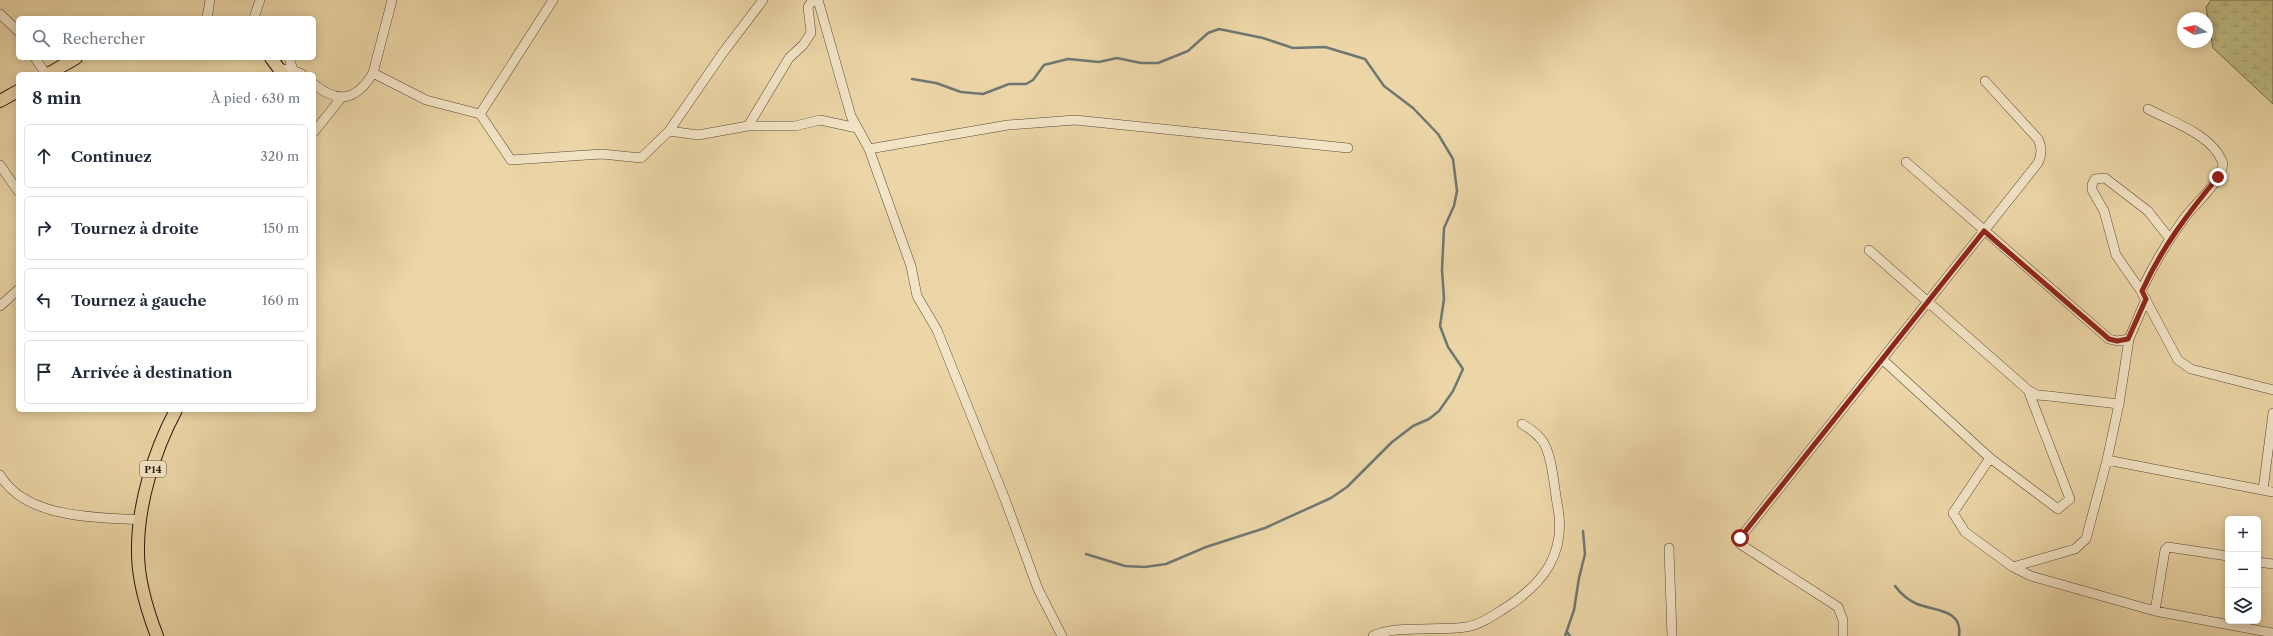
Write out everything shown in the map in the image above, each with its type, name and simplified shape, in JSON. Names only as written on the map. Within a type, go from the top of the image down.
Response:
[{"type":"main road","points":[[51,72],[72,60]]},
{"type":"main road","points":[[273,60],[286,71]]},
{"type":"main road","points":[[0,101],[16,93]]},
{"type":"main road","name":"P14","points":[[157,636],[147,606],[139,569],[138,553],[141,520],[154,462],[175,412]]},
{"type":"street","points":[[207,16],[210,0]]},
{"type":"street","points":[[255,16],[260,0]]},
{"type":"street","points":[[316,129],[340,98],[360,89],[373,73],[392,0]]},
{"type":"street","points":[[480,114],[553,0]]},
{"type":"street","points":[[373,73],[426,100],[480,114],[508,158],[515,160],[602,154],[641,158],[669,131],[722,54],[763,0]]},
{"type":"street","points":[[748,126],[789,58],[803,45],[811,33],[808,10],[813,0]]},
{"type":"street","points":[[818,0],[847,103],[857,128],[869,149],[911,266],[917,296],[937,330],[1006,502],[1038,589],[1062,636]]},
{"type":"street","points":[[0,14],[16,29]]},
{"type":"street","points":[[36,60],[46,72]]},
{"type":"street","points":[[286,71],[289,60]]},
{"type":"street","points":[[1843,636],[1843,620],[1838,607],[1740,541],[2038,163],[2042,154],[2038,139],[1985,81]]},
{"type":"street","points":[[316,85],[332,97],[340,98]]},
{"type":"street","points":[[2012,567],[2066,553],[2080,545],[2086,539],[2107,460],[2119,404],[2128,339],[2144,295],[2151,270],[2183,220],[2218,177],[2223,166],[2222,161],[2212,146],[2203,138],[2148,109]]},
{"type":"street","points":[[669,131],[698,135],[748,126],[795,126],[825,120],[857,128]]},
{"type":"street","points":[[869,149],[1008,125],[1076,120],[1348,148]]},
{"type":"street","points":[[1906,162],[2109,339],[2117,341],[2128,339]]},
{"type":"street","points":[[0,165],[16,188]]},
{"type":"street","points":[[2170,240],[2152,216],[2118,187],[2105,178],[2096,179],[2092,185],[2092,190],[2104,211],[2114,250],[2144,295],[2178,360],[2191,369],[2273,390]]},
{"type":"street","points":[[1869,250],[1930,301],[2028,390],[2037,395],[2119,404]]},
{"type":"street","points":[[0,306],[16,292]]},
{"type":"street","points":[[1883,360],[1990,458],[2058,509],[2070,500],[2028,390]]},
{"type":"street","points":[[2263,490],[2273,413]]},
{"type":"street","points":[[1373,636],[1396,631],[1447,630],[1469,626],[1488,618],[1514,603],[1542,578],[1550,565],[1558,546],[1560,536],[1559,510],[1547,450],[1542,440],[1522,424]]},
{"type":"street","points":[[1990,458],[1953,513],[1965,532],[2012,567],[2050,583],[2155,612],[2273,633]]},
{"type":"street","points":[[2107,460],[2273,492]]},
{"type":"street","points":[[0,475],[16,495],[34,504],[67,514],[141,520]]},
{"type":"street","points":[[2155,612],[2165,550],[2168,547],[2225,556]]},
{"type":"street","points":[[1669,548],[1672,636]]},
{"type":"street","points":[[2261,562],[2273,564]]},
{"type":"green space","points":[[2211,0],[2273,0],[2273,104],[2213,48],[2213,12],[2207,12],[2206,7]]},
{"type":"waterway","points":[[912,79],[936,83],[961,92],[983,94],[1009,84],[1026,84],[1033,80],[1044,65],[1068,59],[1099,62],[1117,58],[1141,63],[1158,63],[1188,51],[1208,33],[1219,29],[1263,38],[1293,48],[1325,47],[1365,59],[1384,86],[1413,108],[1438,134],[1453,159],[1457,191],[1454,206],[1444,228],[1442,270],[1444,299],[1440,326],[1448,347],[1463,369],[1453,391],[1439,411],[1429,419],[1413,426],[1392,442],[1347,487],[1331,498],[1265,528],[1206,547],[1166,564],[1145,567],[1125,566],[1086,554]]},
{"type":"waterway","points":[[1565,636],[1574,610],[1579,578],[1585,554],[1583,531]]},
{"type":"waterway","points":[[1895,586],[1900,592],[1917,604],[1946,612],[1952,616],[1957,621],[1959,636]]},
{"type":"waterway","points":[[1567,632],[1570,636]]},
{"type":"route","points":[[1740,538],[1792,475],[1984,231],[2109,339],[2113,341],[2128,339],[2146,299],[2142,291],[2151,270],[2183,220],[2218,177]]}]
